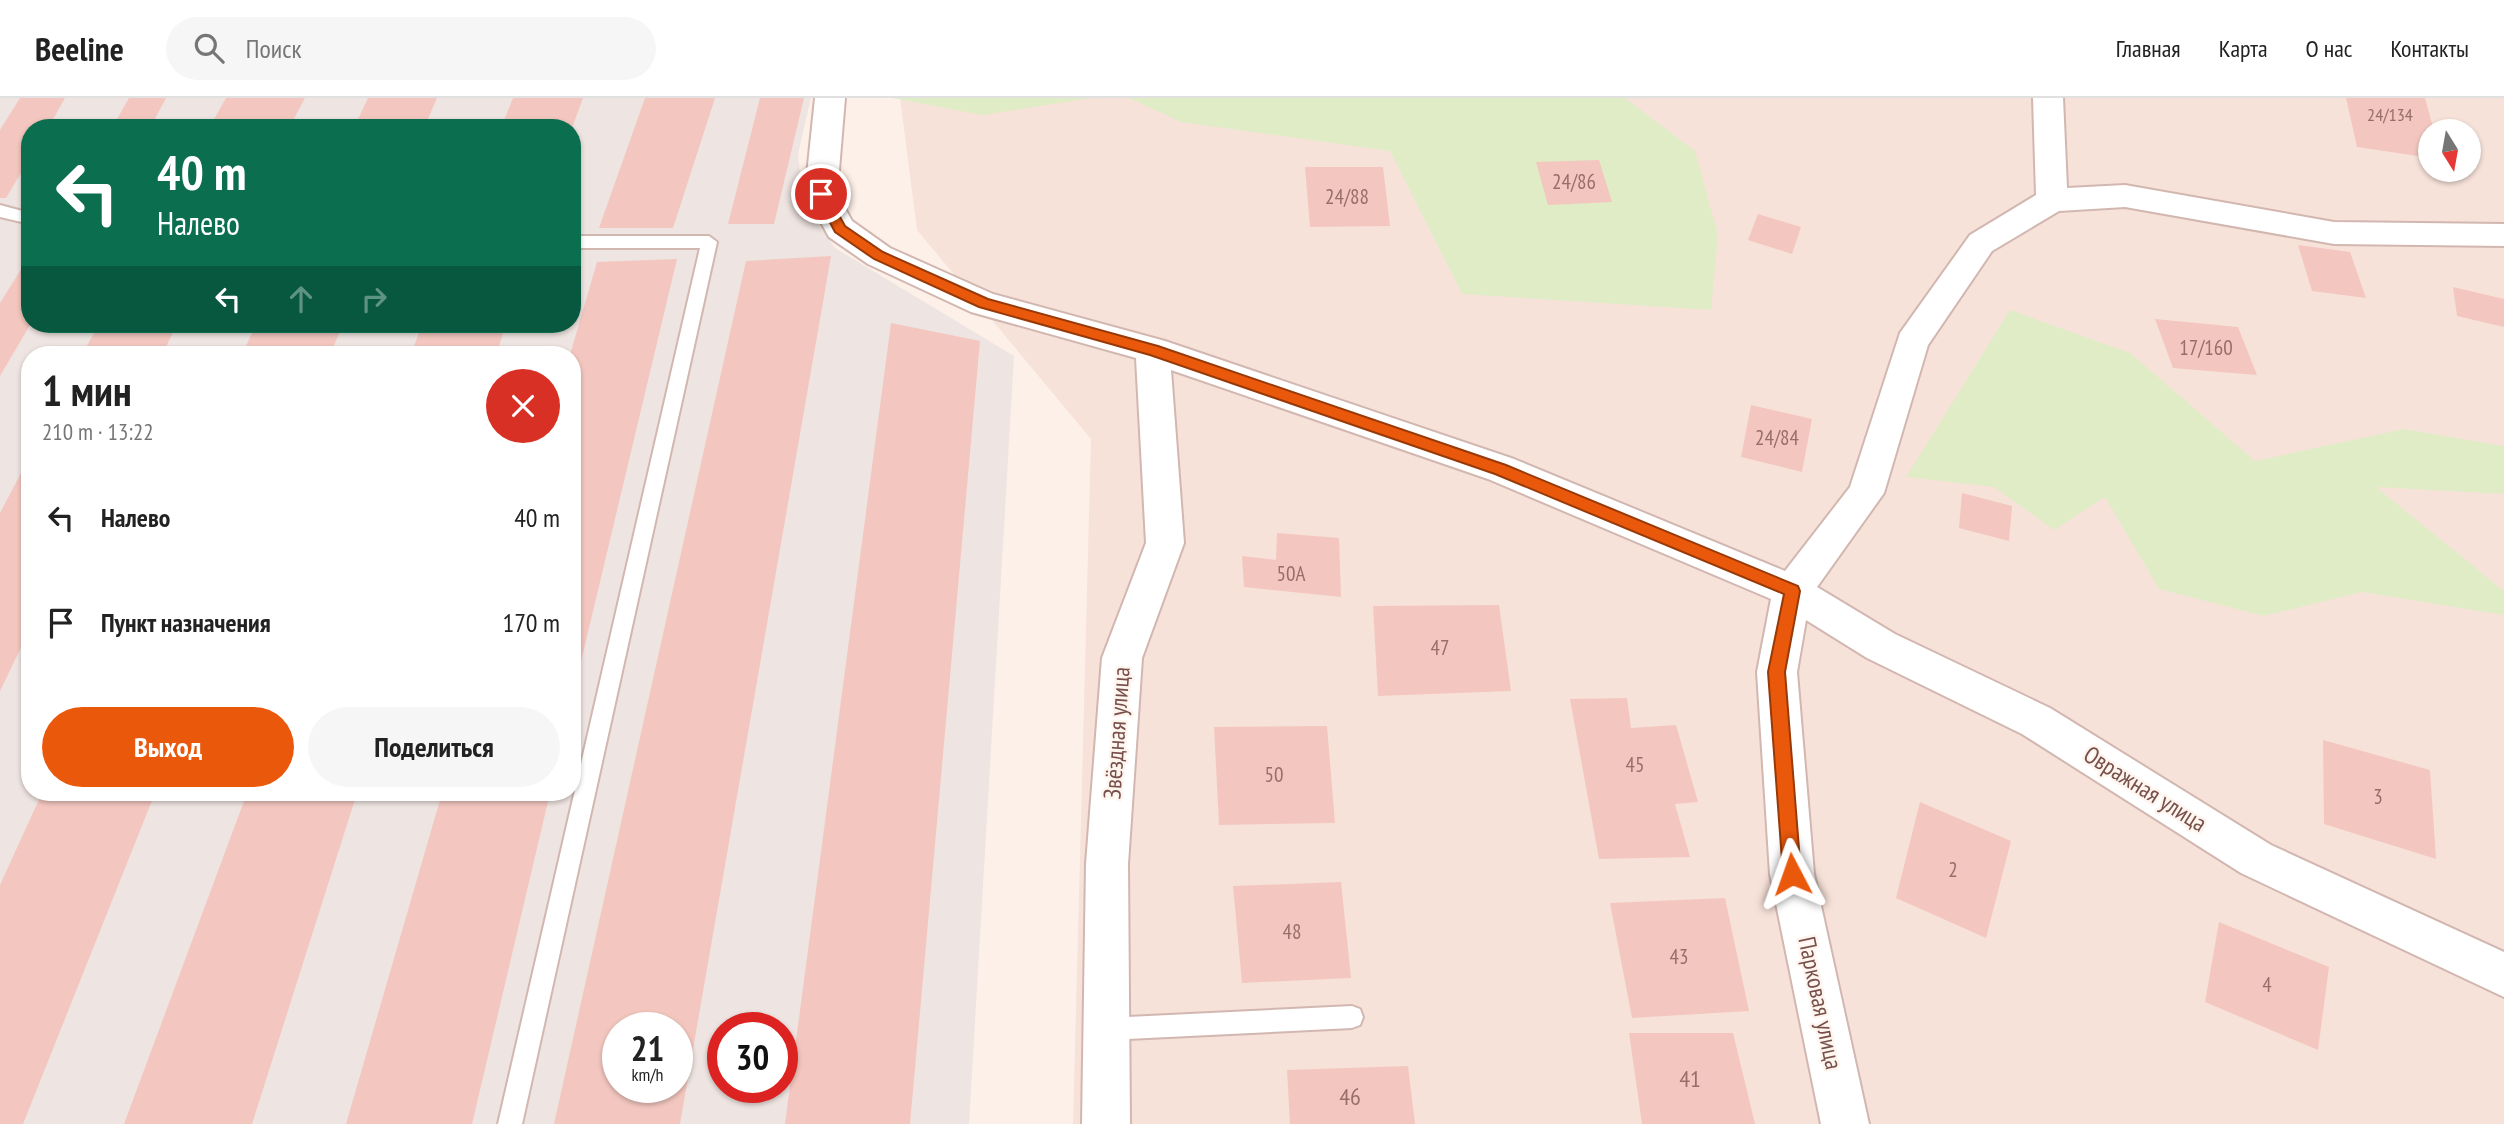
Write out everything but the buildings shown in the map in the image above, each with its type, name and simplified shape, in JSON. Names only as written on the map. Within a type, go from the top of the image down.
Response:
[{"type":"street","name":"Овражная улица","points":[[830,98],[821,194],[840,229],[879,256],[984,303],[1153,350],[1501,470],[1793,591],[1881,646],[2036,721],[2256,859],[2504,975]]},
{"type":"street","points":[[2048,98],[2052,200]]},
{"type":"street","points":[[1793,591],[1866,493],[1912,342],[1981,243],[2052,200],[2125,196],[2334,233],[2504,235]]},
{"type":"street","name":"Звёздная улица","points":[[1106,1124],[1107,864],[1122,658],[1165,543],[1153,350]]},
{"type":"street","name":"Парковая улица","points":[[1793,591],[1777,672],[1792,874],[1845,1124]]},
{"type":"lane","points":[[0,211],[21,217]]},
{"type":"lane","points":[[510,1124],[709,242],[581,242]]},
{"type":"lane","points":[[1107,1029],[1352,1017]]},
{"type":"shaded area","points":[[0,98],[811,98],[798,154],[804,205],[835,248],[1014,356],[969,1124],[0,1124]]},
{"type":"shaded area","points":[[900,98],[2504,98],[2504,1124],[1073,1124],[1091,439],[917,230]]},
{"type":"green space","points":[[892,98],[1092,98],[982,115]]},
{"type":"green space","points":[[1129,98],[1625,98],[1695,151],[1718,235],[1711,310],[1462,294],[1390,151],[1181,122]]},
{"type":"green space","points":[[2010,310],[2130,353],[2255,461],[2404,429],[2504,446],[2504,494],[2376,487],[2504,591],[2504,615],[2362,592],[2264,616],[2159,589],[2105,497],[2054,530],[1994,487],[1906,477]]},
{"type":"route","points":[[821,194],[840,229],[879,256],[984,303],[1153,350],[1501,470],[1793,591],[1777,672],[1792,874]]}]
